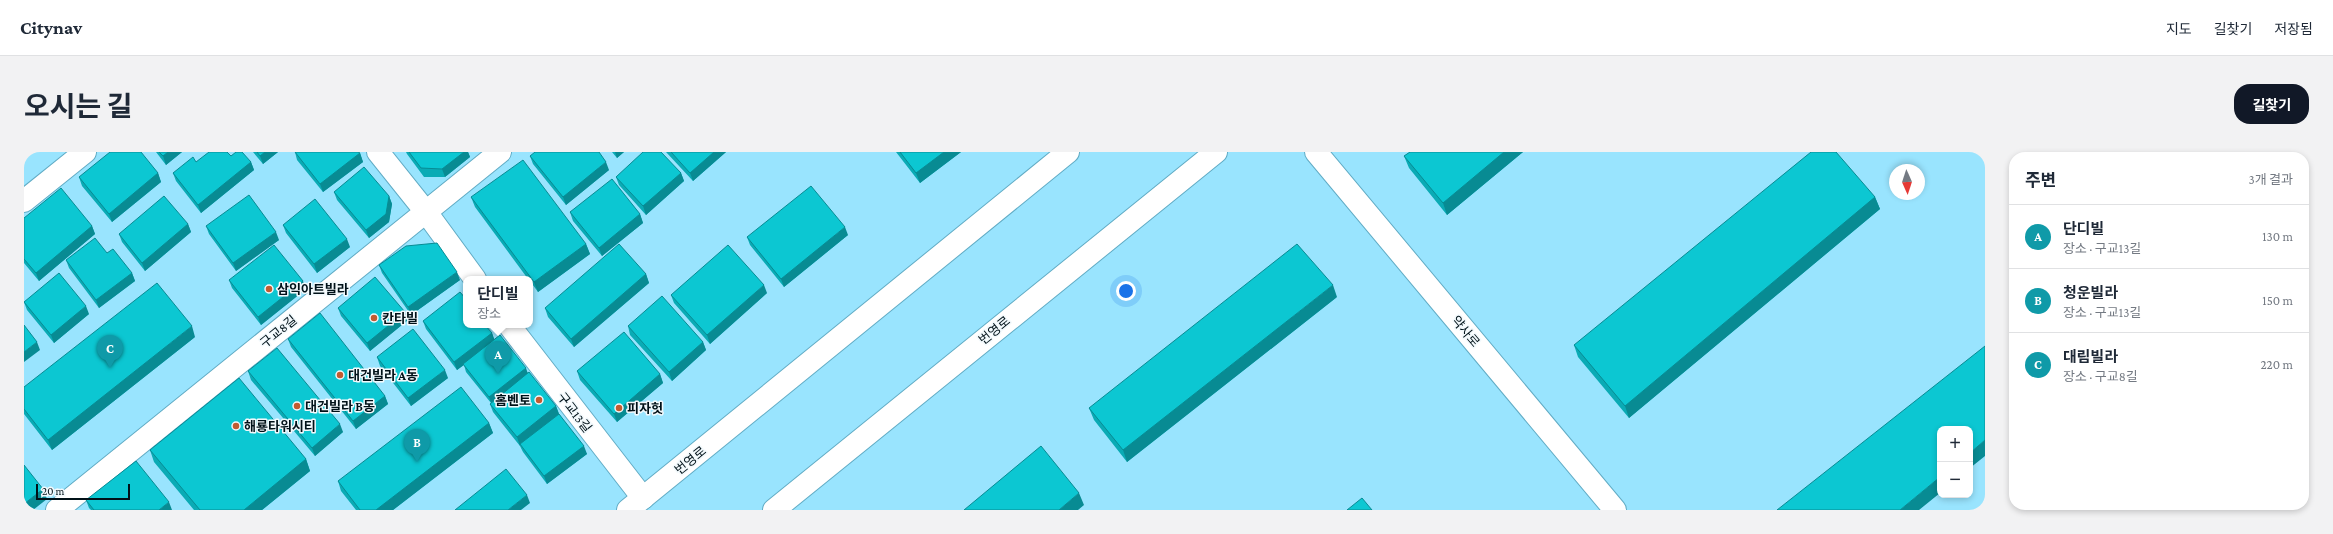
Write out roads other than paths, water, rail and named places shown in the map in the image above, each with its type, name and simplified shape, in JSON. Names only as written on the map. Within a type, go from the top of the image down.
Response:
[{"type":"street","points":[[24,201],[85,152]]},
{"type":"street","points":[[378,152],[426,212],[473,276]]},
{"type":"street","name":"구교8길","points":[[56,510],[500,152]]},
{"type":"street","name":"번영로","points":[[774,510],[1216,152]]},
{"type":"street","name":"약사로","points":[[1316,152],[1615,510]]},
{"type":"street","name":"번영로","points":[[636,504],[1065,153]]},
{"type":"street","name":"구교13길","points":[[510,328],[636,504]]},
{"type":"place","name":"삼익아트빌라","points":[[269,289]]},
{"type":"place","name":"칸타빌","points":[[374,318]]},
{"type":"place","name":"대림빌라","points":[[110,368]]},
{"type":"place","name":"단디빌","points":[[498,374]]},
{"type":"place","name":"대건빌라 A동","points":[[340,375]]},
{"type":"place","name":"홈벤토","points":[[539,400]]},
{"type":"place","name":"대건빌라 B동","points":[[297,406]]},
{"type":"place","name":"피자헛","points":[[619,408]]},
{"type":"place","name":"해룡타워시티","points":[[236,426]]},
{"type":"place","name":"청운빌라","points":[[417,462]]}]
